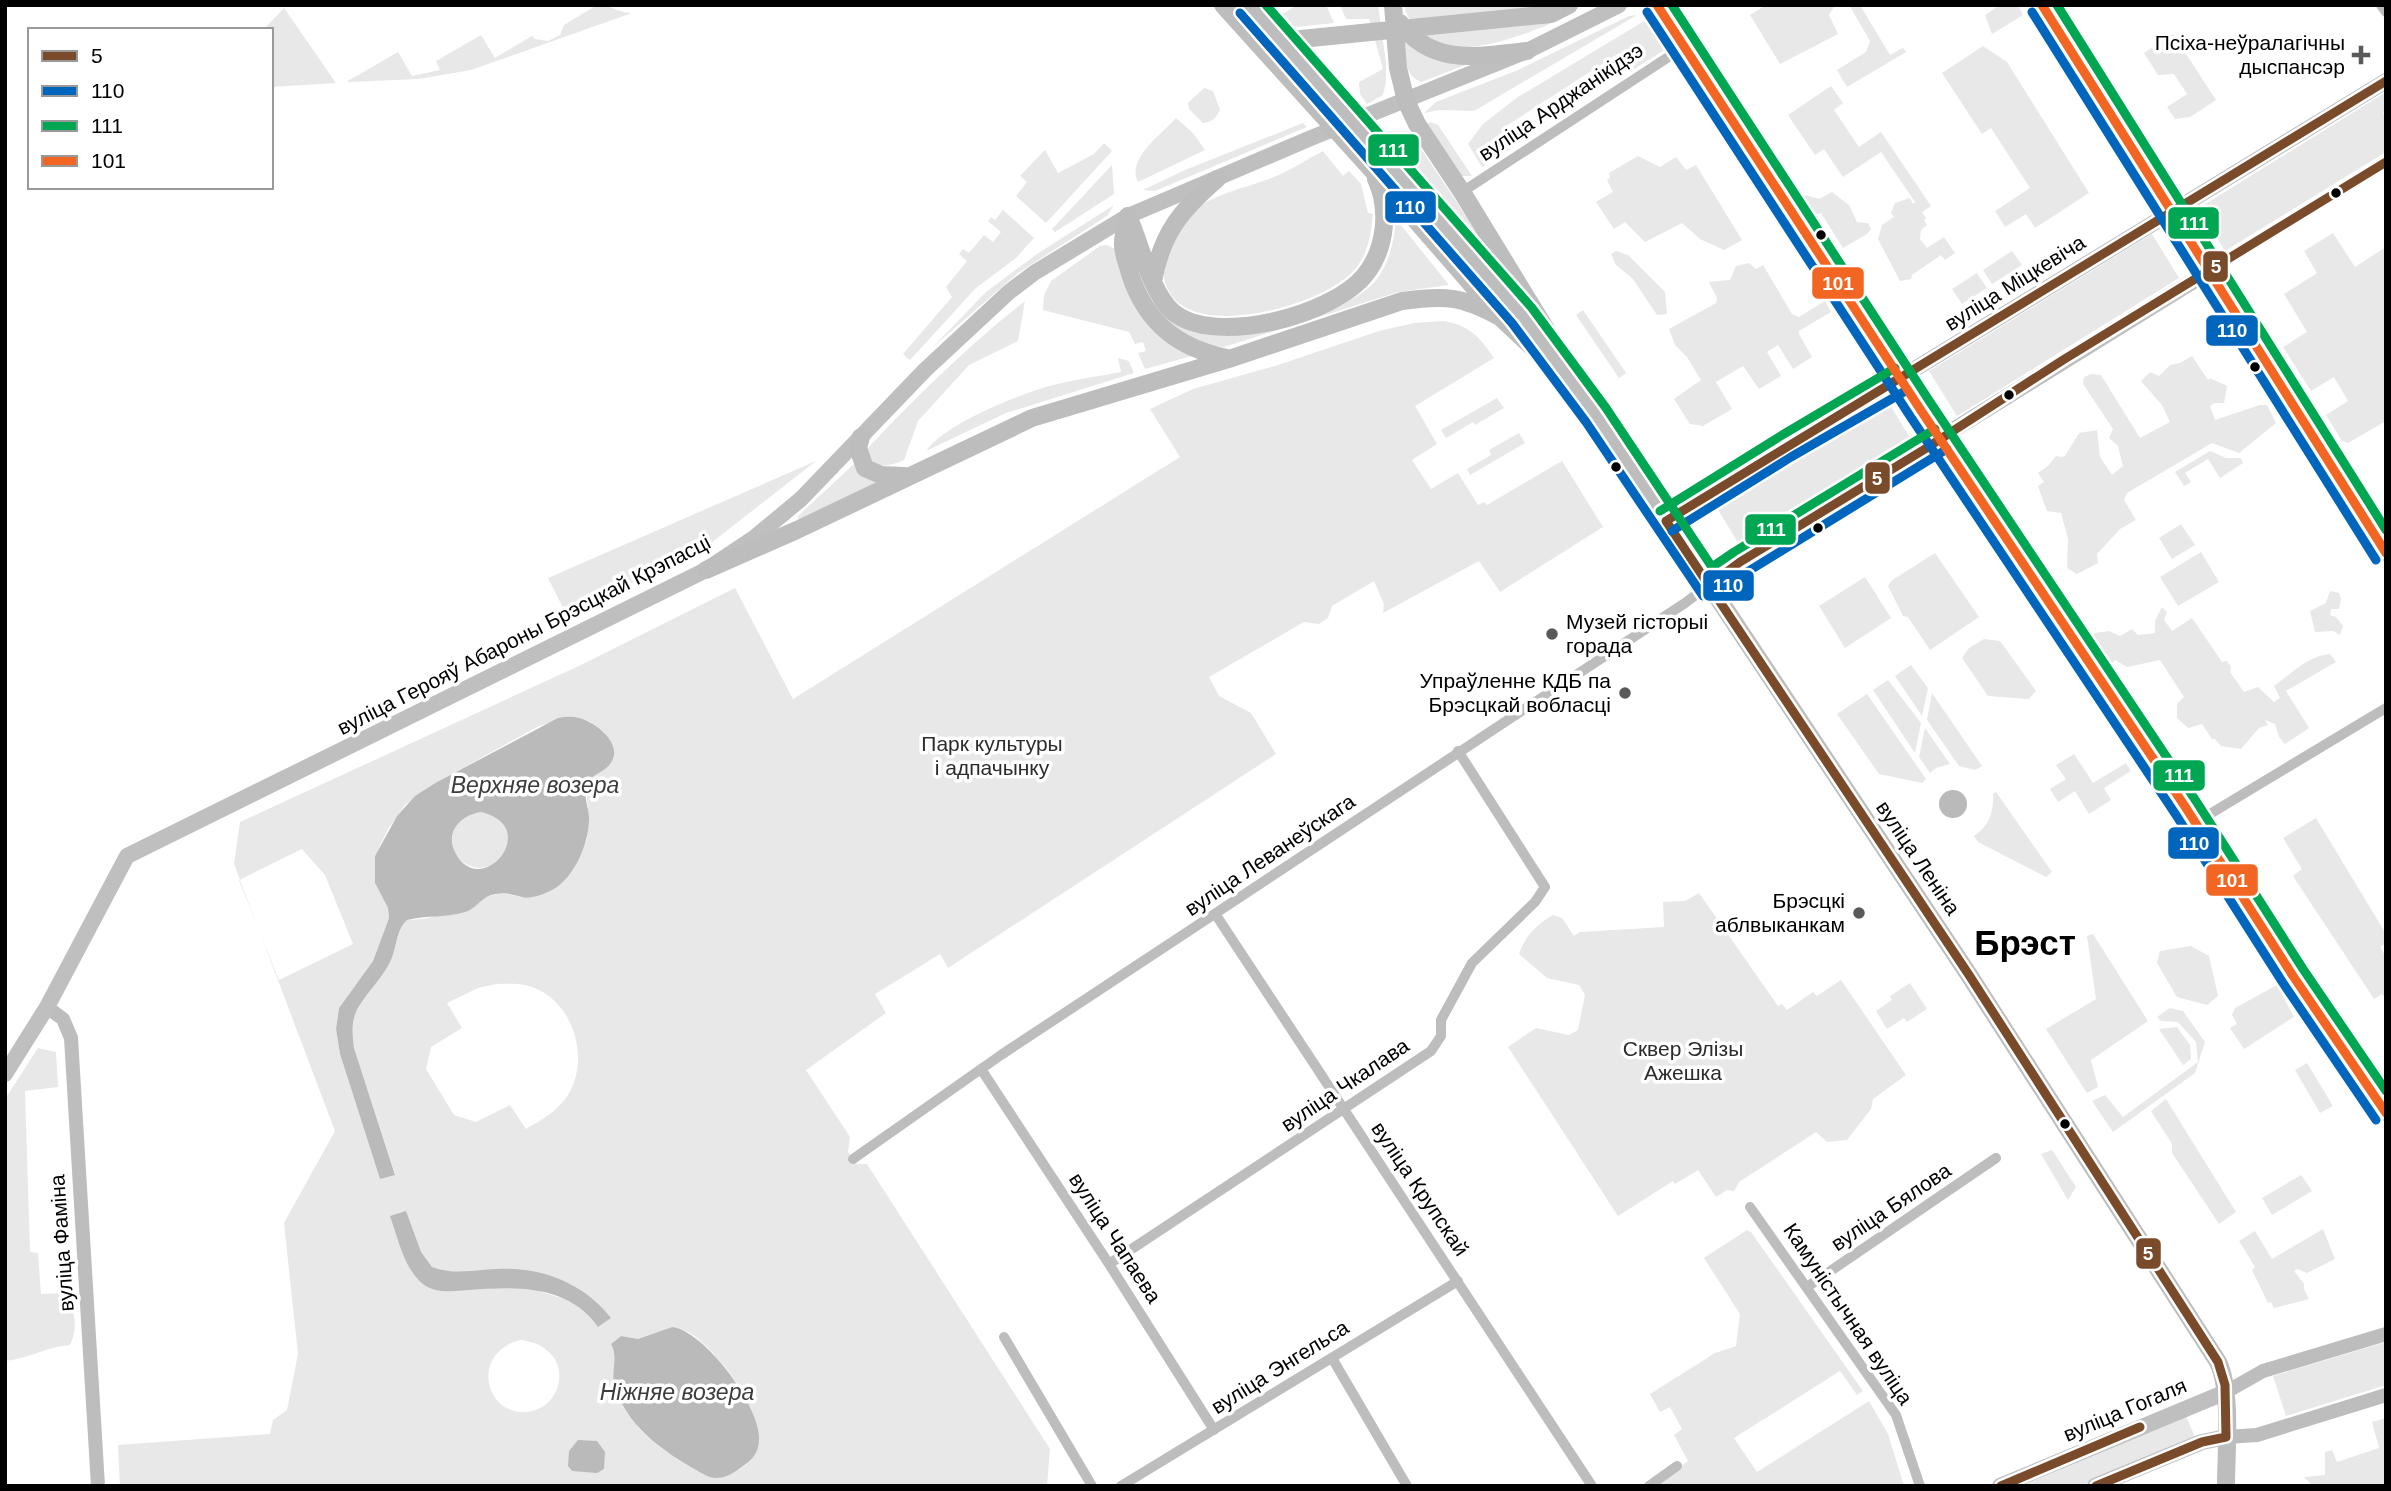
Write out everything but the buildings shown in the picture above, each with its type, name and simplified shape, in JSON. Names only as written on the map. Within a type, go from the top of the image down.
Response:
[{"type":"main road","name":"вуліца Леніна","points":[[1223,5],[1517,309],[1573,384],[1666,521],[1969,975],[2218,1362],[2226,1392],[2226,1486]]},
{"type":"main road","name":"вуліца Леніна","points":[[1249,5],[1281,41],[1500,317],[1573,384]]},
{"type":"main road","points":[[1281,41],[1551,14],[1569,5]]},
{"type":"main road","points":[[1128,216],[1311,138],[1527,51],[1619,5]]},
{"type":"main road","points":[[1657,5],[2293,976],[2386,1113]]},
{"type":"main road","points":[[2042,5],[2386,553]]},
{"type":"main road","points":[[1393,8],[1401,25],[1413,37],[1426,47],[1444,55],[1527,51]]},
{"type":"main road","points":[[1393,8],[1398,68],[1406,102],[1417,124],[1548,333],[1573,384]]},
{"type":"main road","name":"вуліца Міцкевіча","points":[[1666,521],[2386,81]]},
{"type":"main road","points":[[1128,216],[1153,281],[1170,310],[1184,320],[1207,326],[1263,324],[1329,301],[1349,290],[1364,277],[1381,243],[1384,208],[1379,164]]},
{"type":"main road","points":[[1153,281],[1161,245],[1169,230],[1195,198],[1217,179]]},
{"type":"main road","points":[[1128,216],[1122,244],[1135,288],[1145,308],[1157,324],[1180,341],[1203,353],[1229,359]]},
{"type":"main road","name":"вуліца Герояў Абароны Брэсцкай Крэпасці","points":[[5,1074],[47,1007],[127,856],[706,570],[754,538],[801,499],[925,370],[1009,292],[1034,273],[1128,216]]},
{"type":"main road","points":[[1709,585],[1740,562],[2208,272]]},
{"type":"main road","points":[[706,570],[797,530],[1032,418],[1229,359],[1402,301],[1432,297],[1455,298],[1475,303],[1500,317]]},
{"type":"main road","points":[[860,437],[858,449],[865,468],[881,475],[908,476]]},
{"type":"main road","name":"вуліца Гогаля","points":[[2000,1486],[2226,1392]]},
{"type":"main road","points":[[2095,1486],[2202,1442],[2226,1437]]},
{"type":"street","points":[[2381,5],[2386,12]]},
{"type":"street","name":"вуліца Арджанікідзэ","points":[[1462,192],[1684,49]]},
{"type":"street","points":[[2208,272],[2386,162]]},
{"type":"street","name":"вуліца Леванеўскага","points":[[853,1159],[981,1069],[1216,915],[1458,751],[1685,604],[1709,585]]},
{"type":"street","points":[[2195,823],[2386,708]]},
{"type":"street","name":"вуліца Чкалава","points":[[1109,1264],[1431,1051],[1441,1036],[1441,1020],[1472,963],[1535,902],[1545,887],[1458,751]]},
{"type":"street","name":"вуліца Крупскай","points":[[1216,915],[1592,1486]]},
{"type":"street","name":"вуліца Фаміна","points":[[47,1007],[63,1019],[71,1038],[99,1486]]},
{"type":"street","name":"вуліца Чапаева","points":[[981,1069],[1214,1430]]},
{"type":"street","name":"вуліца Бялова","points":[[1807,1287],[1996,1158]]},
{"type":"street","name":"Камуністычная вуліца","points":[[1750,1207],[1896,1415],[1920,1486]]},
{"type":"street","name":"вуліца Энгельса","points":[[1121,1486],[1458,1281]]},
{"type":"street","name":"вуліца Гогаля","points":[[2226,1392],[2263,1371],[2386,1334]]},
{"type":"street","points":[[1004,1337],[1093,1486]]},
{"type":"street","points":[[1332,1358],[1407,1486]]},
{"type":"street","points":[[2226,1437],[2257,1435],[2386,1395]]},
{"type":"street","points":[[1649,1486],[1677,1466]]},
{"type":"green space","points":[[597,5],[632,13],[471,70],[419,79],[346,82],[398,52],[412,76],[440,70],[436,61],[481,35],[495,58],[532,36],[548,41],[560,35],[564,25]]},
{"type":"green space","points":[[1297,5],[1326,5],[1334,23],[1296,27],[1278,17]]},
{"type":"green space","points":[[1340,5],[1378,5],[1386,82],[1383,95],[1367,104],[1360,94],[1359,82],[1383,69],[1369,19],[1346,19]]},
{"type":"green space","points":[[1404,5],[1553,5],[1549,7],[1550,24],[1511,38],[1467,47],[1446,46],[1428,40],[1414,26]]},
{"type":"green space","points":[[1766,5],[1835,5],[1829,15],[1838,34],[1780,64],[1750,15]]},
{"type":"green space","points":[[1849,5],[1860,5],[1890,55],[1903,48],[1906,52],[1847,87],[1837,70],[1866,52],[1870,41]]},
{"type":"green space","points":[[2000,5],[2018,5],[2023,15],[1992,34],[1985,15]]},
{"type":"green space","points":[[284,8],[336,83],[273,87],[273,28],[265,28]]},
{"type":"green space","points":[[1637,15],[1474,111],[1439,110],[1424,113],[1436,102],[1518,70],[1629,16]]},
{"type":"green space","points":[[1646,20],[1666,49],[1631,71],[1619,53],[1503,128],[1515,146],[1482,167],[1468,144],[1483,124],[1518,97]]},
{"type":"green space","points":[[2173,34],[2216,100],[2190,117],[2175,119],[2167,107],[2187,94],[2174,74],[2158,75],[2144,53]]},
{"type":"green space","points":[[1402,39],[1432,58],[1468,64],[1421,82],[1408,70]]},
{"type":"green space","points":[[1983,46],[2007,62],[2089,193],[2035,228],[2026,214],[2005,227],[1995,211],[2030,188],[1991,128],[1982,134],[1942,73]]},
{"type":"green space","points":[[1831,86],[1843,103],[1834,110],[1859,147],[1881,132],[1931,206],[1922,212],[1927,225],[1921,230],[1920,239],[1927,248],[1944,237],[1955,253],[1945,260],[1941,255],[1912,275],[1911,279],[1900,281],[1878,239],[1882,225],[1894,217],[1891,213],[1895,203],[1910,198],[1913,204],[1915,202],[1881,152],[1843,177],[1824,149],[1815,155],[1788,115]]},
{"type":"green space","points":[[1204,88],[1213,91],[1220,110],[1213,119],[1203,123],[1189,109],[1188,103]]},
{"type":"green space","points":[[2386,92],[2386,110],[2383,113],[2386,118],[2386,152],[2225,251],[2199,208]]},
{"type":"green space","points":[[1176,118],[1193,133],[1205,150],[1138,182],[1136,173],[1141,156]]},
{"type":"green space","points":[[1431,122],[1438,125],[1472,176],[1457,176],[1424,125]]},
{"type":"green space","points":[[1303,123],[1307,127],[1155,191],[1143,190],[1185,170]]},
{"type":"green space","points":[[1382,131],[1409,131],[1501,268]]},
{"type":"green space","points":[[1104,143],[1112,151],[1046,223],[1016,196],[1027,182],[1020,176],[1045,150],[1058,173],[1094,154]]},
{"type":"green space","points":[[1323,151],[1343,176],[1349,171],[1361,184],[1368,213],[1373,214],[1366,250],[1355,269],[1340,282],[1292,305],[1233,316],[1207,314],[1185,307],[1170,293],[1164,278],[1165,264],[1180,229],[1192,212],[1215,198],[1281,174]]},
{"type":"green space","points":[[1638,156],[1660,167],[1676,157],[1686,170],[1696,165],[1742,240],[1724,250],[1700,239],[1682,223],[1645,242],[1625,222],[1614,229],[1596,202],[1613,192],[1607,180],[1610,178],[1609,173]]},
{"type":"green space","points":[[1112,165],[1114,194],[1055,232],[1052,229]]},
{"type":"green space","points":[[1832,192],[1849,205],[1857,222],[1868,223],[1871,229],[1843,248],[1821,213],[1807,217],[1800,205],[1806,195],[1819,199]]},
{"type":"green space","points":[[1114,205],[1107,216],[1018,273],[933,347],[986,292],[1037,254]]},
{"type":"green space","points":[[1003,210],[1034,238],[1016,258],[976,288],[910,360],[903,354],[952,297],[946,287],[967,261],[959,254],[963,249],[969,253],[984,235],[993,242],[1001,232],[988,221],[991,217],[995,220]]},
{"type":"green space","points":[[1396,219],[1449,285],[1398,292],[1224,347],[1207,345],[1172,329],[1140,287],[1130,239],[1147,290],[1165,316],[1181,327],[1211,335],[1231,336],[1256,333],[1294,323],[1334,308],[1366,290],[1377,279],[1388,258]]},
{"type":"green space","points":[[2333,233],[2355,267],[2386,247],[2386,421],[2348,443],[2342,441],[2326,415],[2348,401],[2334,377],[2311,391],[2283,347],[2307,332],[2284,294],[2317,273],[2304,251]]},
{"type":"green space","points":[[2152,234],[2179,278],[1957,416],[1929,371]]},
{"type":"green space","points":[[1107,245],[1117,250],[1129,295],[1195,355],[1145,369],[1138,353],[1146,351],[1143,342],[1135,344],[1129,332],[1043,310],[1044,295],[1051,281],[1100,246]]},
{"type":"green space","points":[[1616,251],[1628,255],[1665,292],[1667,314],[1657,315],[1633,279],[1616,265],[1611,254]]},
{"type":"green space","points":[[2012,251],[2022,265],[1992,284],[1983,270]]},
{"type":"green space","points":[[1749,263],[1756,269],[1763,265],[1792,314],[1799,317],[1825,301],[1831,312],[1799,331],[1812,357],[1793,369],[1778,345],[1767,352],[1781,376],[1759,389],[1743,366],[1716,382],[1732,409],[1703,426],[1690,424],[1674,399],[1701,380],[1687,357],[1675,345],[1669,329],[1716,303],[1717,298],[1709,282],[1730,280],[1736,266]]},
{"type":"green space","points":[[1977,273],[1987,288],[1962,304],[1952,289]]},
{"type":"green space","points":[[1025,301],[1018,341],[969,365],[918,421],[904,460],[887,465],[872,461],[865,451],[884,431],[962,354]]},
{"type":"green space","points":[[1583,310],[1626,373],[1619,378],[1576,315]]},
{"type":"green space","name":"Парк культуры і адпачынку","points":[[1443,321],[1467,329],[1479,338],[1494,358],[1415,406],[1437,444],[1412,460],[1431,489],[1458,473],[1478,505],[1484,502],[1487,505],[1562,461],[1603,527],[1500,592],[1479,561],[1383,613],[1384,604],[1374,581],[1332,606],[1328,618],[1319,624],[1304,622],[1209,677],[1219,696],[1251,713],[1276,754],[948,968],[940,954],[875,994],[886,1013],[806,1070],[850,1137],[848,1152],[857,1164],[867,1164],[1050,1449],[1047,1486],[120,1486],[118,1445],[270,1434],[273,1420],[287,1410],[298,1354],[284,1223],[335,1131],[258,928],[279,980],[353,944],[325,875],[302,849],[240,880],[234,864],[240,822],[581,665],[735,588],[793,699],[1180,457],[1150,409],[1193,389],[1275,366],[1379,331],[1414,323]],"holes":[[[570,717],[589,721],[605,733],[603,770],[594,774],[586,788],[589,820],[586,842],[572,871],[522,897],[501,893],[483,898],[474,907],[407,920],[387,967],[361,1002],[353,1023],[354,1048],[395,1174],[380,1179],[340,1054],[336,1029],[339,1008],[373,961],[389,918],[388,908],[375,883],[375,856],[388,829],[405,805],[437,782],[539,726]],[[496,984],[529,986],[557,1003],[567,1016],[577,1048],[575,1080],[564,1101],[549,1115],[526,1129],[510,1105],[476,1122],[454,1115],[426,1069],[431,1047],[462,1028],[447,1003],[478,988]],[[391,1216],[432,1267],[441,1271],[464,1272],[513,1269],[545,1275],[573,1285],[591,1317],[571,1301],[535,1290],[510,1287],[445,1291],[412,1272]],[[672,1327],[686,1331],[705,1345],[746,1397],[754,1417],[758,1436],[755,1453],[744,1466],[727,1476],[709,1477],[666,1452],[640,1429],[621,1402],[615,1387],[611,1344],[621,1336],[638,1339]],[[520,1340],[537,1344],[551,1354],[558,1368],[558,1386],[555,1393],[548,1403],[538,1409],[521,1412],[507,1408],[496,1399],[490,1387],[488,1373],[492,1360],[503,1348]]]},
{"type":"green space","points":[[2192,356],[2208,380],[2210,378],[2227,386],[2224,403],[2210,406],[2215,420],[2267,405],[2276,423],[2239,453],[2212,443],[2127,493],[2124,500],[2136,520],[2120,529],[2097,554],[2098,563],[2077,574],[2067,568],[2068,539],[2061,513],[2047,511],[2038,486],[2044,482],[2038,473],[2056,456],[2065,456],[2079,433],[2097,430],[2100,457],[2112,475],[2123,466],[2118,446],[2109,438],[2113,429],[2083,384],[2084,377],[2091,374],[2101,375],[2140,438],[2170,422],[2162,405],[2141,381],[2150,372],[2159,376],[2170,365]]},
{"type":"green space","points":[[1118,358],[1129,361],[1134,373],[1006,413],[926,451],[948,431],[1016,397],[1055,385],[1121,372]]},
{"type":"green space","points":[[1497,398],[1504,408],[1446,438],[1441,430]]},
{"type":"green space","points":[[1887,400],[1914,444],[1742,549],[1715,505]]},
{"type":"green space","points":[[1519,433],[1525,443],[1470,475],[1467,469],[1491,455],[1489,450]]},
{"type":"green space","points":[[2210,451],[2226,458],[2241,458],[2243,463],[2220,478],[2208,459],[2185,473],[2191,482],[2184,486],[2175,472]]},
{"type":"green space","points":[[816,461],[711,543],[567,616],[548,578]]},
{"type":"green space","points":[[855,463],[881,481],[798,521],[798,516]]},
{"type":"green space","points":[[2181,524],[2195,545],[2172,559],[2159,538]]},
{"type":"green space","points":[[2201,552],[2219,582],[2178,606],[2160,577]]},
{"type":"green space","points":[[1935,553],[1979,617],[1930,650],[1908,617],[1903,616],[1888,586],[1891,581]]},
{"type":"green space","points":[[1865,577],[1891,618],[1845,648],[1819,606]]},
{"type":"green space","points":[[2330,591],[2339,593],[2341,599],[2339,609],[2331,609],[2330,615],[2336,617],[2343,626],[2340,635],[2333,631],[2315,632],[2310,611],[2326,603]]},
{"type":"green space","points":[[2162,607],[2167,612],[2164,620],[2172,631],[2192,618],[2222,662],[2227,661],[2231,667],[2230,672],[2244,692],[2258,687],[2274,702],[2280,698],[2274,686],[2307,662],[2330,654],[2336,662],[2286,691],[2309,728],[2285,744],[2279,737],[2275,724],[2265,720],[2268,725],[2259,728],[2241,749],[2221,746],[2212,739],[2202,724],[2188,728],[2177,718],[2177,704],[2184,697],[2160,660],[2127,667],[2115,660],[2109,666],[2101,667],[2091,651],[2095,633],[2109,631],[2120,636],[2132,629],[2138,635],[2155,633],[2155,621]]},
{"type":"green space","points":[[1984,639],[2000,641],[2036,691],[2029,699],[1988,696],[1962,658],[1969,648]]},
{"type":"green space","points":[[1911,665],[1928,688],[1922,716],[1895,676]]},
{"type":"green space","points":[[1888,680],[1921,723],[1915,753],[1873,690]]},
{"type":"green space","points":[[1932,693],[1982,766],[1975,770],[1959,766],[1927,720]]},
{"type":"green space","points":[[1867,694],[1926,779],[1922,783],[1879,774],[1837,714]]},
{"type":"green space","points":[[1925,728],[1950,764],[1930,773],[1919,757]]},
{"type":"green space","points":[[2074,754],[2093,783],[2126,763],[2131,771],[2104,788],[2111,800],[2089,814],[2075,791],[2058,802],[2050,789],[2066,779],[2056,765]]},
{"type":"green space","points":[[1996,792],[2052,872],[2046,877],[1978,842],[1974,836],[1990,818],[1993,794]]},
{"type":"green space","points":[[480,812],[491,814],[500,820],[506,829],[506,851],[500,860],[491,866],[480,868],[469,866],[460,860],[454,851],[452,840],[454,829],[460,820],[469,814]]},
{"type":"green space","points":[[2316,818],[2386,934],[2386,943],[2380,947],[2386,957],[2386,998],[2382,994],[2374,999],[2293,876],[2302,869],[2283,838]]},
{"type":"green space","name":"Сквер Элізы Ажешка","points":[[1699,893],[1778,1006],[1782,1004],[1787,1010],[1813,992],[1817,996],[1841,980],[1906,1075],[1873,1099],[1871,1109],[1847,1140],[1827,1142],[1816,1132],[1739,1182],[1734,1191],[1727,1190],[1716,1197],[1698,1170],[1675,1184],[1673,1181],[1618,1216],[1508,1047],[1536,1028],[1569,1035],[1578,1030],[1585,995],[1579,985],[1547,978],[1519,954],[1532,931],[1553,915],[1562,918],[1574,936],[1580,932],[1664,927],[1663,902],[1685,901]]},
{"type":"green space","points":[[2093,934],[2148,1021],[2091,1060],[2098,1087],[2087,1093],[2046,1029],[2096,999],[2087,936]]},
{"type":"green space","points":[[2191,946],[2209,956],[2218,996],[2207,1005],[2177,997],[2157,963],[2160,951]]},
{"type":"green space","points":[[1910,983],[1927,1009],[1907,1022],[1904,1018],[1887,1029],[1876,1011],[1892,1000],[1890,996]]},
{"type":"green space","points":[[2277,985],[2294,1017],[2244,1049],[2230,1028],[2237,1024],[2232,1015],[2235,1008]]},
{"type":"green space","points":[[2170,1008],[2183,1011],[2205,1042],[2195,1073],[2113,1132],[2092,1101],[2105,1095],[2123,1117],[2198,1062],[2196,1042],[2178,1022],[2161,1021],[2157,1017]]},
{"type":"green space","points":[[2177,1027],[2190,1045],[2191,1059],[2183,1065],[2159,1029]]},
{"type":"green space","points":[[38,1048],[56,1052],[58,1087],[25,1091],[30,1252],[38,1253],[41,1294],[62,1293],[73,1310],[75,1324],[70,1345],[5,1361],[5,1099]]},
{"type":"green space","points":[[2307,1063],[2333,1106],[2320,1113],[2295,1070]]},
{"type":"green space","points":[[2166,1099],[2236,1212],[2219,1224],[2172,1153],[2172,1144],[2151,1111]]},
{"type":"green space","points":[[2052,1150],[2076,1187],[2068,1200],[2041,1154]]},
{"type":"green space","points":[[2301,1175],[2312,1191],[2272,1215],[2262,1198]]},
{"type":"green space","points":[[2323,1229],[2335,1259],[2307,1273],[2298,1269],[2294,1271],[2304,1284],[2309,1299],[2274,1308],[2271,1302],[2268,1303],[2252,1270],[2255,1267],[2239,1241],[2255,1231],[2272,1259]]},
{"type":"green space","points":[[1747,1230],[1863,1391],[1857,1395],[1840,1371],[1734,1438],[1757,1472],[1869,1401],[1888,1434],[1904,1486],[1655,1486],[1688,1461],[1674,1435],[1682,1429],[1670,1407],[1660,1412],[1650,1394],[1715,1353],[1736,1346],[1740,1314],[1704,1258]]},
{"type":"green space","points":[[2386,1342],[2386,1385],[2286,1416],[2273,1376]]},
{"type":"green space","points":[[2186,1416],[2195,1437],[2080,1486],[2022,1486]]},
{"type":"green space","points":[[2386,1418],[2386,1486],[2313,1486],[2304,1477],[2325,1475],[2325,1452],[2332,1450],[2337,1462],[2379,1448],[2372,1422]]},
{"type":"water","name":"Верхняе возера","points":[[576,717],[586,720],[606,735],[614,749],[610,764],[587,784],[589,817],[586,839],[575,866],[557,887],[526,898],[503,893],[491,895],[465,912],[407,920],[401,929],[391,960],[358,1009],[353,1028],[354,1048],[395,1175],[380,1179],[340,1054],[336,1029],[339,1008],[373,961],[389,918],[388,908],[375,883],[375,856],[397,816],[415,796],[558,718]],"holes":[[[481,812],[499,820],[507,831],[507,844],[502,856],[492,865],[480,869],[467,866],[456,854],[453,846],[456,826],[467,817]]]},
{"type":"water","points":[[1953,790],[1963,794],[1967,804],[1963,814],[1953,818],[1943,814],[1939,804],[1943,794]]},
{"type":"water","points":[[406,1211],[421,1252],[432,1267],[456,1271],[529,1270],[545,1274],[588,1295],[611,1318],[598,1327],[586,1313],[572,1303],[540,1291],[505,1288],[445,1291],[428,1287],[416,1278],[406,1262],[390,1216]]},
{"type":"water","name":"Ніжняе возера","points":[[672,1327],[700,1342],[729,1372],[751,1409],[757,1425],[759,1444],[756,1453],[751,1460],[725,1477],[709,1477],[680,1461],[653,1441],[630,1416],[615,1387],[611,1344],[621,1336],[638,1339]]},
{"type":"water","points":[[578,1440],[597,1441],[605,1452],[604,1469],[597,1473],[572,1471],[568,1466],[569,1451]]},
{"type":"transit line","name":"111","points":[[1266,5],[1532,308],[1606,408],[1712,567],[1935,429]]},
{"type":"transit line","name":"101","points":[[1657,5],[1920,409],[2186,808],[2293,976],[2386,1113]]},
{"type":"transit line","name":"111","points":[[1672,5],[1930,402],[2386,1091]]},
{"type":"transit line","name":"101","points":[[2042,5],[2386,553]]},
{"type":"transit line","name":"111","points":[[2057,5],[2386,530]]},
{"type":"transit line","name":"110","points":[[1647,12],[1910,416],[2176,815],[2283,983],[2376,1120]]},
{"type":"transit line","name":"110","points":[[2032,12],[2376,560]]},
{"type":"transit line","name":"110","points":[[1240,13],[1512,323],[1586,422],[1703,596],[1715,595],[1747,572],[1947,449]]},
{"type":"transit line","name":"5","points":[[2096,1486],[2202,1442],[2226,1437],[2225,1385],[2218,1362],[1969,975],[1666,521],[2386,81]]},
{"type":"transit line","name":"5","points":[[1709,585],[1740,562],[1925,449],[2063,360],[2386,162]]},
{"type":"transit line","name":"111","points":[[1660,511],[1895,368]]},
{"type":"transit line","name":"110","points":[[1672,531],[1791,457],[1907,390]]},
{"type":"transit line","name":"5","points":[[2001,1486],[2140,1427]]},
{"type":"place","name":"Псіха-неўралагічны дыспансэр","points":[[2361,55]]},
{"type":"place","name":"Музей гісторыі горада","points":[[1552,634]]},
{"type":"place","name":"Упраўленне КДБ па Брэсцкай вобласці","points":[[1625,693]]},
{"type":"place","name":"Брэсцкі аблвыканкам","points":[[1859,913]]},
{"type":"district","name":"Брэст","points":[[2025,943]]}]
